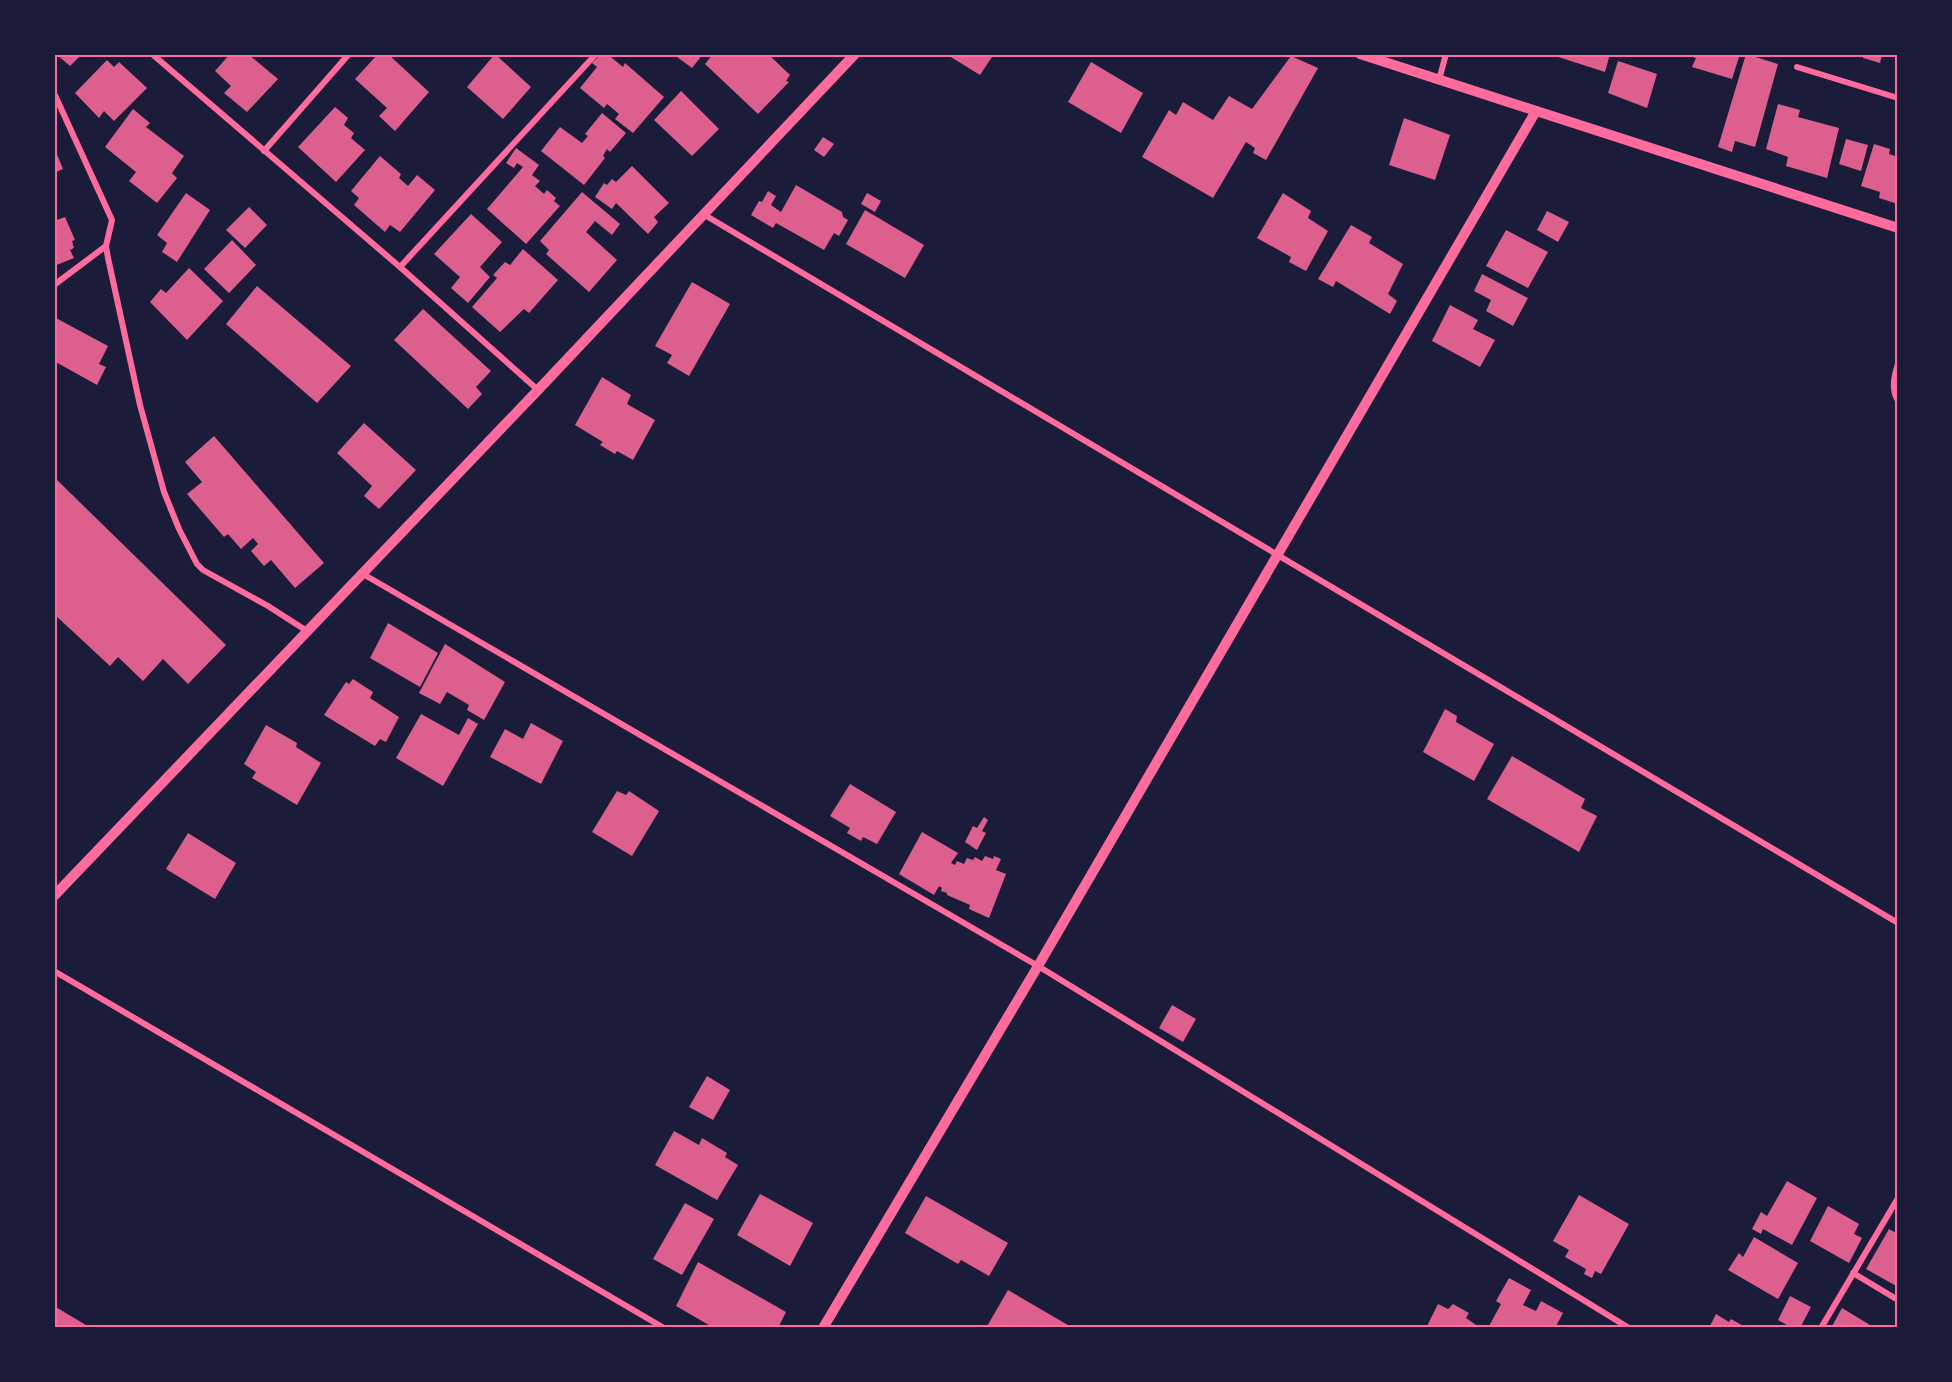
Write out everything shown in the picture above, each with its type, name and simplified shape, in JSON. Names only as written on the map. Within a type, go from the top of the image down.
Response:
[{"type":"street","points":[[152,54],[400,267],[538,390]]},
{"type":"street","points":[[264,151],[349,54]]},
{"type":"street","points":[[400,267],[596,54]]},
{"type":"street","points":[[54,896],[363,574],[855,54]]},
{"type":"street","points":[[1360,54],[1898,228]]},
{"type":"street","points":[[1439,80],[1446,54]]},
{"type":"street","points":[[1797,68],[1898,98]]},
{"type":"street","points":[[54,93],[112,220],[106,246],[137,394],[151,450],[171,511],[193,556],[203,570],[268,606],[307,631]]},
{"type":"street","points":[[823,1328],[1038,966],[1536,111]]},
{"type":"street","points":[[703,214],[1898,923]]},
{"type":"street","points":[[54,285],[106,246]]},
{"type":"street","points":[[1898,364],[1893,382],[1898,401]]},
{"type":"street","points":[[363,574],[1038,966],[1629,1328]]},
{"type":"street","points":[[54,971],[664,1328]]},
{"type":"street","points":[[1821,1328],[1898,1198]]},
{"type":"street","points":[[1853,1273],[1898,1300]]},
{"type":"building","points":[[56,54],[82,54],[70,66]]},
{"type":"building","points":[[230,54],[248,54],[278,79],[247,112],[224,93],[231,86],[215,71]]},
{"type":"building","points":[[378,54],[388,54],[429,92],[395,131],[379,116],[387,108],[355,79]]},
{"type":"building","points":[[495,54],[531,87],[503,119],[467,87]]},
{"type":"building","points":[[607,54],[623,67],[625,63],[664,97],[633,133],[615,119],[619,114],[607,104],[604,108],[580,88],[597,67],[592,63],[600,55],[605,57]]},
{"type":"building","points":[[673,54],[703,54],[692,68]]},
{"type":"building","points":[[713,54],[768,54],[790,75],[786,81],[789,82],[758,114],[705,64]]},
{"type":"building","points":[[946,54],[994,54],[980,75]]},
{"type":"building","points":[[1549,54],[1610,54],[1605,72]]},
{"type":"building","points":[[1683,54],[1740,54],[1732,79],[1692,67],[1696,58]]},
{"type":"building","points":[[1746,54],[1778,64],[1755,147],[1735,141],[1732,152],[1718,147]]},
{"type":"building","points":[[1864,54],[1882,54],[1880,63],[1863,58]]},
{"type":"building","points":[[1291,56],[1318,68],[1266,160],[1253,153],[1255,148],[1246,142],[1213,198],[1142,157],[1169,110],[1176,115],[1183,102],[1213,120],[1229,96],[1252,109]]},
{"type":"building","points":[[107,60],[114,67],[119,62],[147,88],[114,121],[104,111],[99,118],[75,93]]},
{"type":"building","points":[[1618,61],[1657,74],[1647,108],[1608,93]]},
{"type":"building","points":[[1091,62],[1143,93],[1121,133],[1068,102]]},
{"type":"building","points":[[681,91],[719,129],[692,156],[654,120]]},
{"type":"building","points":[[1778,104],[1800,110],[1798,117],[1839,128],[1827,178],[1786,166],[1788,157],[1766,149]]},
{"type":"building","points":[[335,107],[348,118],[344,125],[354,133],[351,138],[365,150],[336,182],[298,147]]},
{"type":"building","points":[[133,109],[150,123],[146,127],[184,156],[172,173],[177,178],[157,203],[129,181],[136,172],[105,147]]},
{"type":"building","points":[[602,113],[626,133],[610,152],[607,149],[603,156],[605,158],[584,185],[541,151],[560,127],[582,143],[588,136],[585,134]]},
{"type":"building","points":[[1404,118],[1450,135],[1435,180],[1389,165]]},
{"type":"building","points":[[823,137],[834,144],[824,157],[814,150]]},
{"type":"building","points":[[1846,139],[1868,145],[1861,171],[1839,164]]},
{"type":"building","points":[[1874,144],[1890,149],[1889,154],[1898,157],[1898,204],[1879,198],[1880,192],[1861,186]]},
{"type":"building","points":[[54,147],[63,169],[54,173]]},
{"type":"building","points":[[516,148],[539,165],[532,175],[540,181],[535,186],[544,194],[547,190],[556,198],[554,201],[560,206],[526,244],[487,209],[523,167],[517,163],[514,168],[506,163]]},
{"type":"building","points":[[380,156],[401,174],[399,178],[408,186],[417,175],[435,190],[400,232],[390,225],[385,232],[354,205],[359,198],[351,191]]},
{"type":"building","points":[[632,166],[669,203],[654,217],[658,222],[648,234],[616,203],[612,209],[595,197],[604,183],[607,185],[612,179],[616,182]]},
{"type":"building","points":[[796,185],[842,212],[843,217],[848,220],[839,236],[834,233],[824,250],[776,223],[773,228],[751,215],[768,191],[776,196],[771,205],[781,212]]},
{"type":"building","points":[[582,192],[620,224],[612,235],[595,221],[586,232],[617,260],[589,292],[546,254],[549,250],[540,241]]},
{"type":"building","points":[[186,193],[210,210],[177,262],[162,252],[167,243],[157,235]]},
{"type":"building","points":[[867,193],[881,201],[875,212],[861,204]]},
{"type":"building","points":[[1283,193],[1311,211],[1308,218],[1328,231],[1306,271],[1289,262],[1291,257],[1257,238]]},
{"type":"building","points":[[249,207],[267,225],[245,248],[226,230]]},
{"type":"building","points":[[865,210],[924,245],[905,278],[846,244]]},
{"type":"building","points":[[1547,211],[1569,222],[1558,242],[1537,230]]},
{"type":"building","points":[[471,214],[502,242],[480,267],[490,277],[468,303],[451,288],[460,277],[434,254]]},
{"type":"building","points":[[65,217],[75,240],[72,241],[74,248],[70,250],[74,258],[54,266],[54,221]]},
{"type":"building","points":[[1351,225],[1372,237],[1369,243],[1403,264],[1388,294],[1397,301],[1390,314],[1336,281],[1333,287],[1318,279]]},
{"type":"building","points":[[1506,230],[1548,252],[1528,288],[1486,266]]},
{"type":"building","points":[[232,240],[256,265],[229,293],[204,269]]},
{"type":"building","points":[[523,249],[558,280],[529,313],[524,309],[500,332],[472,307],[497,278],[493,275],[505,262],[510,265]]},
{"type":"building","points":[[189,268],[223,301],[187,340],[150,302],[161,289],[166,293]]},
{"type":"building","points":[[1482,274],[1528,298],[1513,326],[1486,311],[1491,300],[1474,291]]},
{"type":"building","points":[[692,282],[730,304],[689,376],[667,363],[672,355],[655,346]]},
{"type":"building","points":[[257,286],[351,366],[317,403],[226,324]]},
{"type":"building","points":[[1450,305],[1478,320],[1473,329],[1495,340],[1480,367],[1432,341]]},
{"type":"building","points":[[423,309],[491,371],[476,387],[482,394],[468,409],[394,340]]},
{"type":"building","points":[[54,317],[108,346],[99,364],[106,367],[97,385],[54,361]]},
{"type":"building","points":[[602,377],[631,395],[627,404],[655,420],[633,460],[617,451],[615,454],[600,445],[603,442],[575,425]]},
{"type":"building","points":[[364,423],[416,470],[379,509],[364,496],[372,486],[337,453]]},
{"type":"building","points":[[214,436],[324,563],[295,588],[271,560],[264,566],[251,551],[258,544],[253,538],[241,549],[228,534],[224,537],[187,494],[202,482],[185,462]]},
{"type":"building","points":[[54,477],[226,645],[188,684],[163,659],[143,681],[118,657],[110,666],[54,614]]},
{"type":"building","points":[[388,623],[438,653],[420,687],[370,658]]},
{"type":"building","points":[[445,644],[505,682],[484,720],[467,710],[469,705],[447,692],[440,704],[419,693]]},
{"type":"building","points":[[353,679],[373,692],[370,698],[399,717],[386,742],[380,739],[375,746],[324,715],[346,682],[349,684]]},
{"type":"building","points":[[1445,709],[1457,716],[1456,722],[1494,744],[1474,781],[1423,752]]},
{"type":"building","points":[[421,714],[459,735],[468,718],[478,724],[443,786],[396,758]]},
{"type":"building","points":[[531,723],[563,741],[541,784],[490,757],[505,729],[523,739]]},
{"type":"building","points":[[266,725],[297,743],[296,747],[321,763],[297,805],[252,778],[256,772],[244,764]]},
{"type":"building","points":[[1512,756],[1585,799],[1581,808],[1597,816],[1579,852],[1487,799]]},
{"type":"building","points":[[850,784],[896,812],[877,844],[863,837],[861,841],[847,833],[850,828],[830,816]]},
{"type":"building","points":[[617,791],[626,795],[629,791],[659,811],[632,856],[592,832]]},
{"type":"building","points":[[984,817],[988,820],[982,831],[986,833],[977,850],[965,842],[973,826],[977,828]]},
{"type":"building","points":[[922,832],[958,853],[951,863],[955,865],[957,861],[964,864],[967,858],[973,860],[975,857],[982,861],[985,856],[993,859],[994,856],[1001,859],[996,870],[1006,874],[989,918],[969,909],[970,905],[947,895],[941,891],[942,888],[939,886],[934,895],[899,874]]},
{"type":"building","points":[[188,833],[236,863],[215,899],[166,869]]},
{"type":"building","points":[[1172,1005],[1196,1019],[1183,1042],[1159,1028]]},
{"type":"building","points":[[707,1076],[730,1090],[713,1120],[689,1107]]},
{"type":"building","points":[[674,1131],[699,1145],[702,1138],[727,1153],[725,1157],[738,1165],[717,1200],[655,1165]]},
{"type":"building","points":[[1787,1181],[1817,1198],[1792,1245],[1763,1229],[1761,1234],[1752,1229],[1761,1212],[1767,1216]]},
{"type":"building","points":[[760,1194],[813,1223],[790,1266],[737,1235]]},
{"type":"building","points":[[1579,1195],[1629,1224],[1601,1274],[1595,1271],[1592,1278],[1584,1274],[1586,1269],[1565,1257],[1569,1250],[1553,1241]]},
{"type":"building","points":[[926,1196],[1008,1243],[989,1276],[961,1260],[958,1264],[905,1233]]},
{"type":"building","points":[[685,1203],[714,1219],[682,1275],[653,1259]]},
{"type":"building","points":[[1828,1206],[1859,1224],[1854,1234],[1862,1238],[1849,1263],[1810,1241]]},
{"type":"building","points":[[1889,1229],[1898,1234],[1898,1287],[1866,1269]]},
{"type":"building","points":[[1754,1237],[1798,1263],[1778,1299],[1728,1270],[1739,1253],[1743,1257]]},
{"type":"building","points":[[698,1262],[786,1312],[778,1328],[714,1328],[676,1306]]},
{"type":"building","points":[[1509,1278],[1531,1290],[1523,1305],[1536,1311],[1541,1301],[1563,1313],[1555,1328],[1488,1328],[1501,1304],[1496,1301]]},
{"type":"building","points":[[1008,1290],[1073,1328],[986,1328]]},
{"type":"building","points":[[1790,1296],[1811,1307],[1800,1328],[1792,1328],[1778,1320]]},
{"type":"building","points":[[1438,1304],[1448,1309],[1453,1304],[1469,1313],[1466,1318],[1476,1325],[1474,1328],[1426,1328]]},
{"type":"building","points":[[54,1306],[91,1328],[54,1328]]},
{"type":"building","points":[[1842,1308],[1875,1328],[1831,1328]]},
{"type":"building","points":[[1716,1314],[1729,1322],[1731,1319],[1747,1328],[1709,1328]]}]
